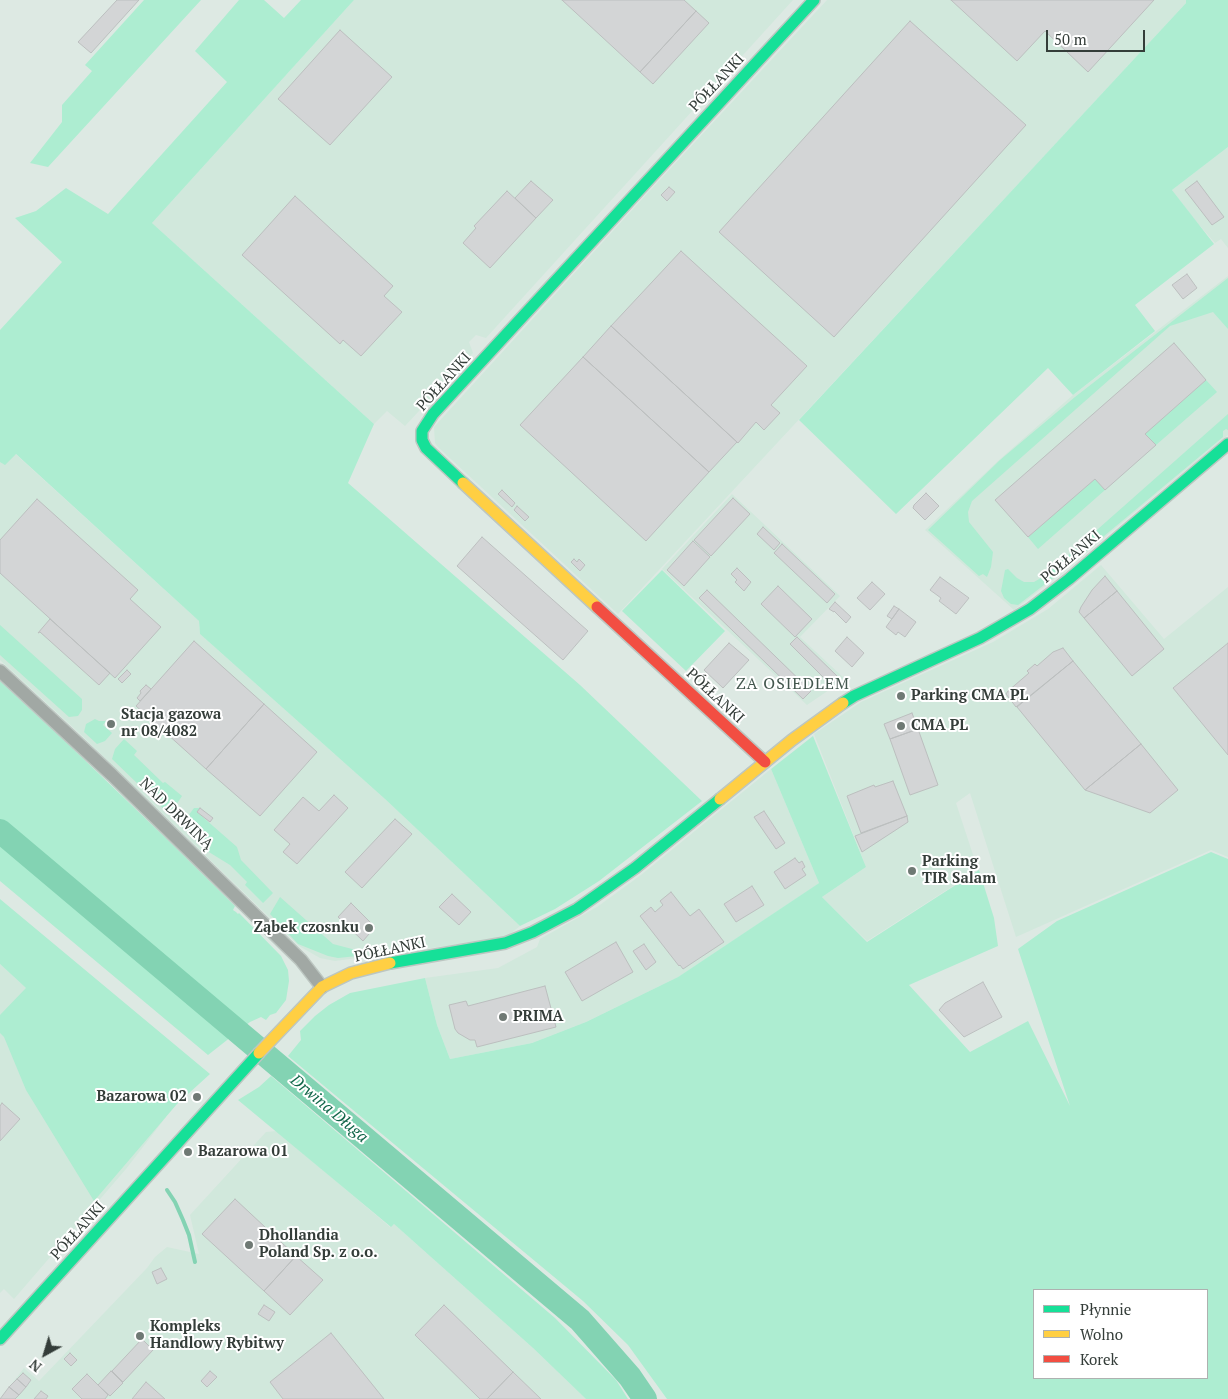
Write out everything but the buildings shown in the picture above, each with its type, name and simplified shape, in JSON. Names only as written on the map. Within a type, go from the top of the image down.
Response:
[{"type":"street","name":"PÓŁŁANKI","points":[[765,762],[438,460],[422,440],[422,431],[433,414],[814,0]]},
{"type":"street","name":"PÓŁŁANKI","points":[[0,1339],[281,1032],[291,1018],[322,987],[351,973],[378,965],[505,943],[558,920],[595,898],[815,722],[854,696],[961,648],[1030,609],[1069,579],[1228,444]]},
{"type":"street","name":"NAD DRWINĄ","points":[[0,671],[112,775],[301,960],[322,987]]},
{"type":"shaded area","points":[[354,0],[793,0],[486,338],[476,335],[469,342],[473,353],[405,426],[387,411],[374,424],[152,223]]},
{"type":"shaded area","points":[[827,0],[1186,0],[1186,3],[618,614],[439,448],[435,443],[434,427]]},
{"type":"shaded area","points":[[1228,147],[1228,248],[1221,239],[1215,243],[1172,190]]},
{"type":"shaded area","points":[[1228,276],[1228,435],[1063,572],[1014,610],[925,530],[999,460],[1073,395]]},
{"type":"shaded area","points":[[0,440],[199,621],[200,634],[385,799],[520,926],[505,938],[335,961],[320,958],[299,946],[79,733],[0,660]]},
{"type":"shaded area","points":[[732,494],[840,596],[800,637],[845,679],[807,705],[662,569]]},
{"type":"shaded area","points":[[1101,565],[1164,639],[1228,587],[1228,857],[1211,850],[1016,937],[970,793],[956,803],[978,870],[867,941],[822,897],[866,867],[814,734],[861,702],[993,642],[1048,609]]},
{"type":"shaded area","points":[[771,769],[819,883],[678,977],[586,1022],[532,1043],[450,1059],[437,1025],[425,978],[498,968],[537,947],[540,939],[597,907],[641,875]]},
{"type":"shaded area","points":[[0,964],[166,1117],[126,1169],[14,1299],[4,1289],[0,1293]]},
{"type":"shaded area","points":[[277,1131],[390,1227],[394,1224],[533,1348],[586,1399],[0,1399],[24,1368],[39,1381],[147,1268],[155,1257],[167,1247],[199,1254],[190,1215],[266,1132]]},
{"type":"green space","points":[[144,0],[201,0],[48,167],[30,163],[62,122],[62,105],[92,71],[85,65]]},
{"type":"green space","points":[[239,0],[264,0],[284,18],[301,0],[354,0],[152,223],[374,424],[348,483],[580,685],[702,801],[599,881],[555,909],[520,926],[385,799],[200,634],[199,621],[16,454],[5,465],[0,462],[0,330],[62,262],[15,218],[36,211],[66,188],[108,214],[227,82],[195,51]]},
{"type":"green space","points":[[1186,0],[1228,0],[1228,147],[1172,190],[1214,244],[1135,305],[1155,331],[1073,395],[1048,368],[896,514],[799,420],[1186,3]]},
{"type":"green space","points":[[1228,278],[1228,329],[1213,312],[1170,326],[972,501],[968,512],[969,522],[993,552],[991,567],[987,577],[983,574],[979,576],[928,530],[1000,460],[1075,397]]},
{"type":"green space","points":[[1206,380],[1217,392],[1156,445],[1145,434]]},
{"type":"green space","points":[[1228,414],[1228,430],[1223,431],[1223,437],[1062,571],[1018,605],[1011,604],[1004,598],[1001,591],[1005,570],[1008,569],[1024,582],[1034,582],[1046,575]]},
{"type":"green space","points":[[1095,479],[1105,490],[1038,549],[1028,537]]},
{"type":"green space","points":[[662,570],[725,631],[686,671],[622,611]]},
{"type":"green space","points":[[0,625],[82,699],[82,710],[78,716],[69,717],[0,655]]},
{"type":"green space","points":[[0,681],[173,845],[235,906],[233,910],[239,913],[281,956],[288,970],[289,981],[286,1000],[276,1013],[270,1015],[266,1020],[261,1017],[250,1022],[208,1055],[0,881]]},
{"type":"green space","points":[[95,719],[106,721],[103,725],[112,733],[105,741],[97,744],[84,732],[86,724]]},
{"type":"green space","points":[[813,736],[866,867],[822,897],[867,942],[979,870],[994,918],[998,946],[909,985],[970,1052],[1028,1021],[1070,1106],[1018,949],[1057,921],[1211,852],[1228,859],[1228,1399],[667,1399],[628,1345],[583,1301],[288,1056],[301,1040],[300,1031],[329,1005],[350,993],[425,978],[437,1025],[450,1059],[532,1043],[586,1022],[678,977],[819,883],[771,769]]},
{"type":"green space","points":[[124,739],[137,751],[134,755],[163,783],[165,782],[182,796],[174,808],[166,811],[112,759],[115,749]]},
{"type":"green space","points":[[194,808],[200,808],[197,812],[237,847],[241,860],[273,893],[263,903],[245,885],[247,882],[230,865],[204,849],[184,828],[188,816]]},
{"type":"green space","points":[[280,897],[333,944],[356,950],[357,956],[338,958],[328,956],[298,944],[270,914]]},
{"type":"green space","points":[[0,899],[210,1074],[177,1104],[94,1201],[26,1090],[4,1037],[0,1033],[0,1015],[26,988],[0,964]]},
{"type":"green space","points":[[271,1076],[555,1318],[616,1380],[628,1399],[586,1399],[533,1348],[394,1224],[391,1227],[238,1100],[259,1087]]},
{"type":"waterway","name":"Drwina Długa","points":[[0,831],[580,1320],[630,1377],[645,1399]]},
{"type":"waterway","points":[[167,1190],[175,1202],[189,1235],[195,1262]]},
{"type":"traffic: fast","points":[[463,483],[426,448],[422,440],[422,431],[433,414],[814,0]]},
{"type":"traffic: fast","points":[[843,703],[854,696],[980,638],[1030,609],[1069,579],[1228,444]]},
{"type":"traffic: fast","points":[[390,963],[505,943],[533,932],[577,909],[635,868],[720,799]]},
{"type":"traffic: fast","points":[[0,1339],[259,1053]]},
{"type":"traffic: slow","points":[[463,483],[597,607]]},
{"type":"traffic: slow","points":[[720,799],[792,740],[843,703]]},
{"type":"traffic: slow","points":[[259,1053],[322,987],[351,973],[390,963]]},
{"type":"traffic: jam","points":[[597,607],[765,762]]},
{"type":"place","name":"Parking CMA PL","points":[[901,696]]},
{"type":"place","name":"Stacja gazowa nr 08/4082","points":[[111,724]]},
{"type":"place","name":"CMA PL","points":[[901,726]]},
{"type":"place","name":"Parking TIR Salam","points":[[912,871]]},
{"type":"place","name":"Ząbek czosnku","points":[[369,928]]},
{"type":"place","name":"PRIMA","points":[[503,1017]]},
{"type":"place","name":"Bazarowa 02","points":[[197,1097]]},
{"type":"place","name":"Bazarowa 01","points":[[188,1152]]},
{"type":"place","name":"Dhollandia Poland Sp. z o.o.","points":[[249,1245]]},
{"type":"place","name":"Kompleks Handlowy Rybitwy","points":[[140,1336]]},
{"type":"district","name":"ZA OSIEDLEM","points":[[793,684]]}]
